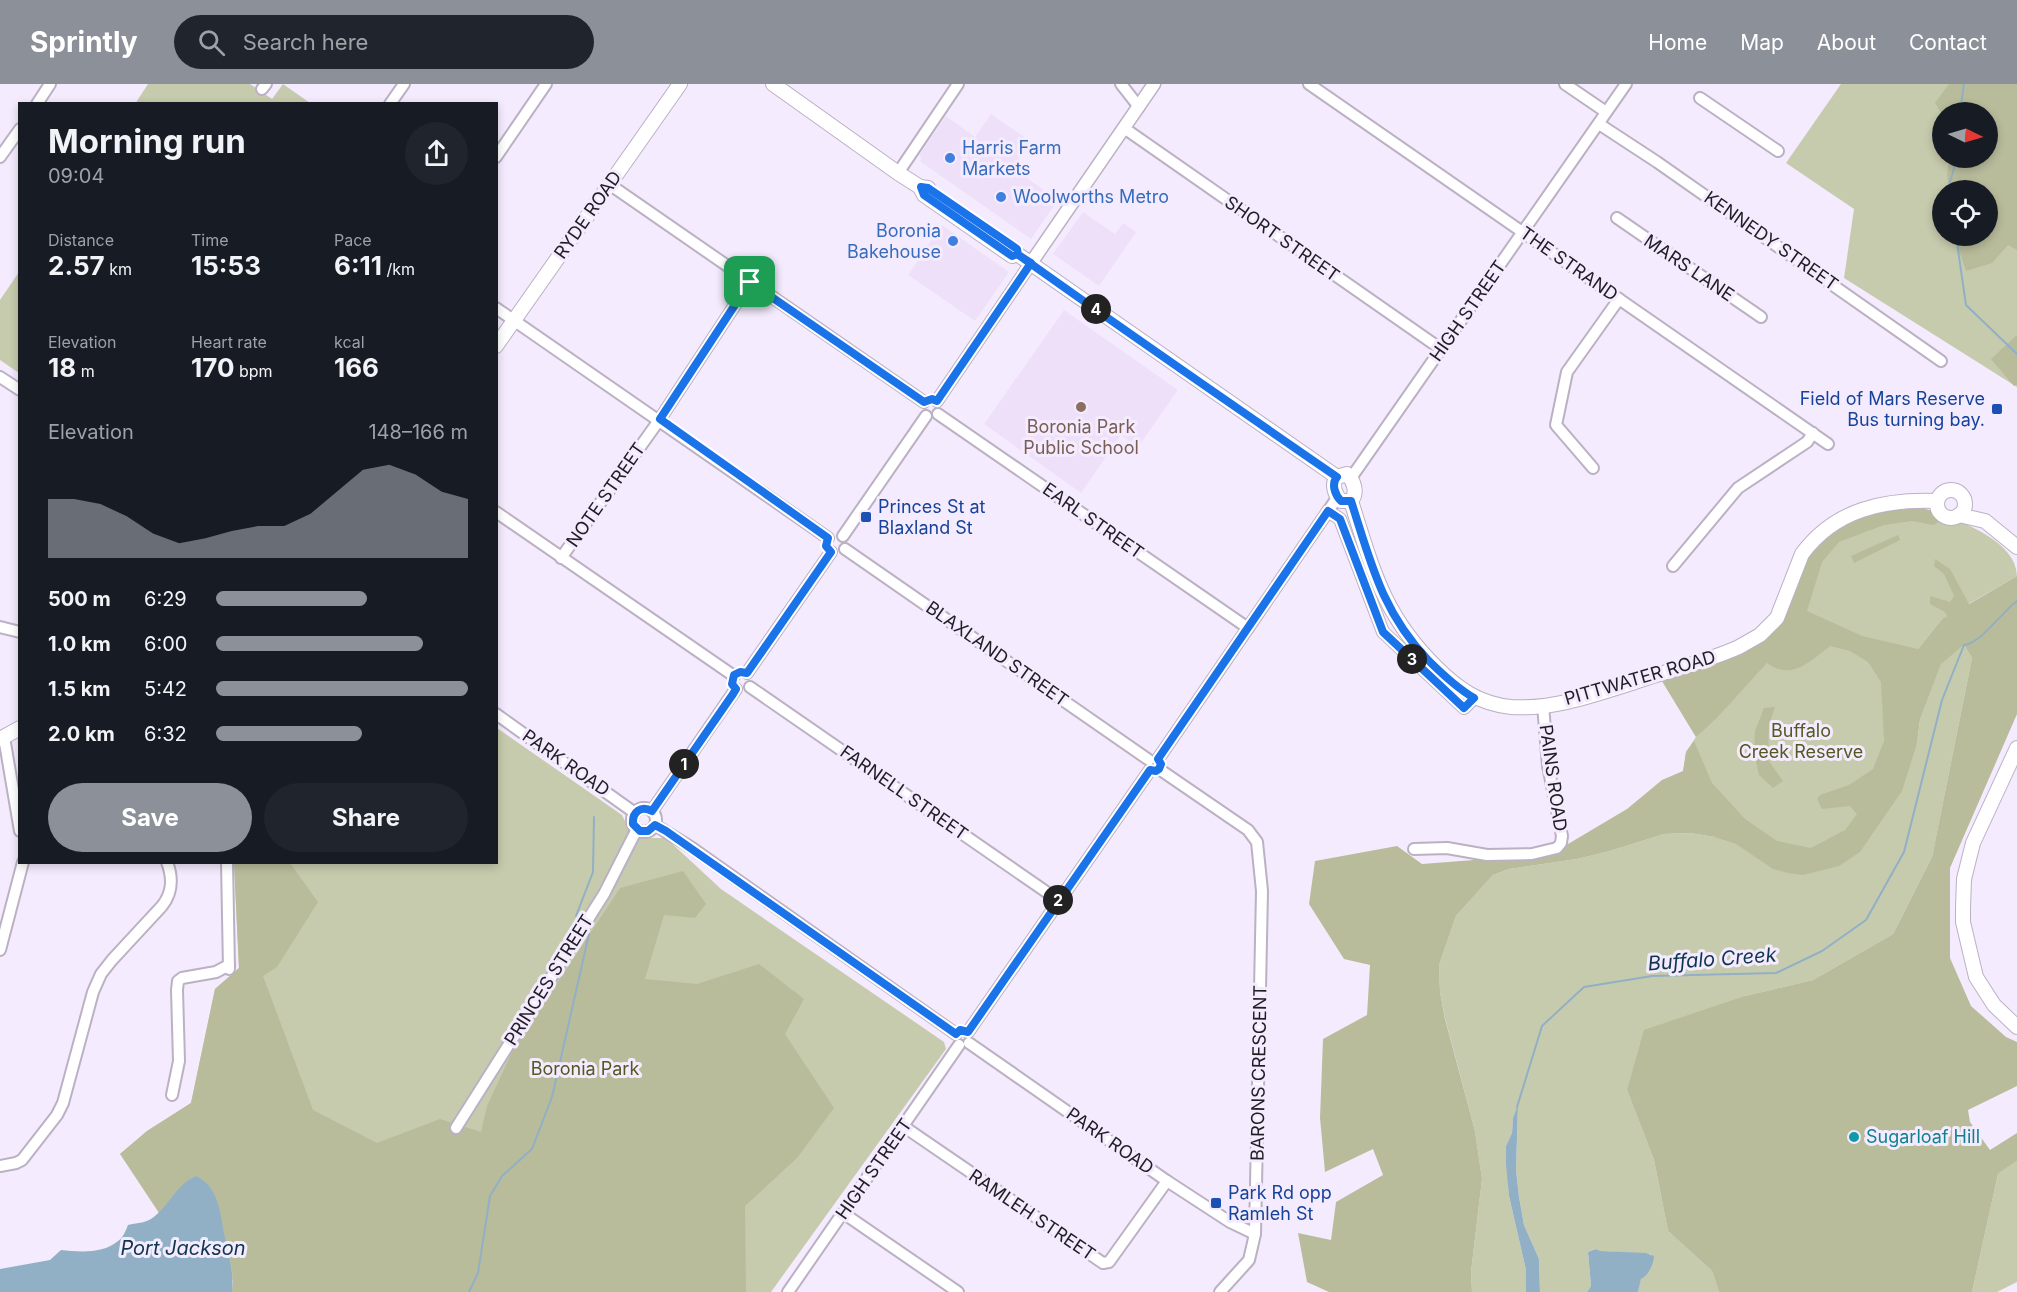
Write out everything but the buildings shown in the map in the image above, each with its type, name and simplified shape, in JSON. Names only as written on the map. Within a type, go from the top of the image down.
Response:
[{"type":"main road","name":"RYDE ROAD","points":[[498,343],[680,84]]},
{"type":"main road","points":[[773,84],[921,187],[924,195],[1012,256],[1017,254],[1031,263],[1337,477]]},
{"type":"main road","points":[[1347,474],[1351,478],[1355,492],[1351,501],[1341,501],[1337,498],[1334,484],[1337,477],[1347,474]]},
{"type":"main road","points":[[2017,540],[1964,500],[1960,493],[1952,490],[1945,492],[1937,501],[1938,509],[1944,515],[1951,518],[1959,515],[1985,521],[2017,548]]},
{"type":"main road","points":[[1959,515],[1964,508],[1964,500]]},
{"type":"main road","name":"PITTWATER ROAD","points":[[1351,501],[1377,580],[1395,619],[1409,638],[1448,680],[1474,698],[1511,707],[1581,699],[1739,648],[1760,635],[1777,618],[1802,554],[1834,522],[1858,510],[1882,503],[1937,501]]},
{"type":"main road","points":[[2,738],[18,729]]},
{"type":"main road","points":[[2017,748],[1979,828],[1967,862],[1964,879],[1963,922],[1976,977],[1994,1005],[2017,1027]]},
{"type":"main road","points":[[1998,787],[1993,789],[1968,840],[1959,879],[1957,909],[1964,957],[1970,976],[1989,1007],[2017,1033]]},
{"type":"street","points":[[38,102],[50,84]]},
{"type":"street","points":[[391,102],[404,84]]},
{"type":"street","points":[[498,154],[546,84]]},
{"type":"street","points":[[898,173],[958,84]]},
{"type":"street","points":[[1121,84],[1139,107]]},
{"type":"street","points":[[937,401],[1154,84]]},
{"type":"street","name":"THE STRAND","points":[[1309,84],[1828,444]]},
{"type":"street","points":[[1565,84],[1606,112]]},
{"type":"street","name":"HIGH STREET","points":[[1351,478],[1626,84]]},
{"type":"street","points":[[1700,98],[1778,151]]},
{"type":"street","name":"KENNEDY STREET","points":[[1599,124],[1657,162],[1941,361]]},
{"type":"street","name":"SHORT STREET","points":[[1124,128],[1441,350]]},
{"type":"street","points":[[0,157],[18,132]]},
{"type":"street","points":[[609,184],[924,402]]},
{"type":"street","name":"MARS LANE","points":[[1617,218],[1761,317]]},
{"type":"street","name":"NOTE STREET","points":[[561,558],[660,419],[750,282]]},
{"type":"street","points":[[1593,468],[1556,425],[1567,372],[1619,299]]},
{"type":"street","points":[[498,309],[660,419],[828,538]]},
{"type":"street","points":[[0,376],[18,389]]},
{"type":"street","points":[[924,402],[932,399],[940,406],[938,414],[932,417],[926,416]]},
{"type":"street","points":[[924,402],[922,408],[926,416]]},
{"type":"street","name":"EARL STREET","points":[[938,414],[1248,628]]},
{"type":"street","points":[[843,536],[926,416]]},
{"type":"street","points":[[1672,566],[1738,488],[1807,442],[1813,433]]},
{"type":"street","name":"HIGH STREET","points":[[788,1292],[965,1040],[1058,900],[1337,498]]},
{"type":"street","points":[[1328,511],[1340,519],[1383,632],[1464,708],[1474,698]]},
{"type":"street","points":[[498,513],[734,676]]},
{"type":"street","points":[[835,534],[843,536],[845,549],[839,554],[831,552],[826,546],[828,538],[835,534]]},
{"type":"street","name":"BLAXLAND STREET","points":[[845,549],[1248,830],[1257,842]]},
{"type":"street","points":[[747,673],[831,552]]},
{"type":"street","points":[[0,627],[18,632]]},
{"type":"street","points":[[740,672],[747,673],[752,680],[750,687],[745,691],[736,689],[732,684],[734,676],[740,672]]},
{"type":"street","name":"FARNELL STREET","points":[[750,687],[1058,900]]},
{"type":"street","points":[[652,811],[736,689]]},
{"type":"street","name":"PAINS ROAD","points":[[1414,849],[1447,848],[1487,855],[1532,854],[1557,848],[1562,836],[1548,766],[1543,705]]},
{"type":"street","name":"PARK ROAD","points":[[498,715],[635,813]]},
{"type":"street","points":[[2,738],[18,821]]},
{"type":"street","points":[[645,808],[652,811],[656,816],[655,825],[648,831],[637,830],[633,824],[635,813],[645,808]]},
{"type":"street","points":[[655,825],[692,848],[956,1034],[960,1030],[965,1040]]},
{"type":"street","name":"PRINCES STREET","points":[[456,1128],[604,894],[637,830]]},
{"type":"street","name":"BARONS CRESCENT","points":[[1220,1292],[1249,1260],[1255,1234],[1262,891],[1257,842]]},
{"type":"street","points":[[0,950],[22,864]]},
{"type":"street","points":[[0,1166],[22,1160],[59,1112],[97,982],[112,960],[169,896],[171,883],[167,864]]},
{"type":"street","points":[[172,1095],[179,1061],[178,981],[182,978],[216,972],[229,967],[227,864]]},
{"type":"street","name":"PARK ROAD","points":[[965,1040],[1167,1181],[1230,1222],[1255,1234]]},
{"type":"street","name":"RAMLEH STREET","points":[[903,1126],[1103,1263],[1109,1263],[1167,1181]]},
{"type":"street","points":[[843,1213],[958,1292]]},
{"type":"shaded area","points":[[991,114],[1030,141],[1013,168],[1058,200],[1031,239],[921,162],[920,154],[946,116],[975,137]]},
{"type":"shaded area","points":[[1083,212],[1115,234],[1123,223],[1136,232],[1099,286],[1053,254]]},
{"type":"shaded area","points":[[942,225],[1009,272],[975,321],[908,275]]},
{"type":"shaded area","name":"Boronia Park Public School","points":[[1064,310],[1178,390],[1138,447],[1121,435],[1081,493],[984,424]]},
{"type":"green space","points":[[148,84],[250,84],[272,99],[283,84],[309,102],[136,102]]},
{"type":"green space","points":[[1841,84],[2017,84],[2017,387],[1844,278],[1854,209],[1786,163]]},
{"type":"green space","points":[[1949,84],[2017,84],[2017,250],[2008,245],[1992,263],[1966,271],[1957,246],[1998,246],[1998,180],[1948,180],[1948,168],[1998,168],[1998,102],[1936,102]]},
{"type":"green space","points":[[18,273],[18,372],[0,360],[0,300]]},
{"type":"green space","points":[[2017,335],[2017,385],[2014,386],[1991,359]]},
{"type":"green space","name":"Buffalo Creek Reserve","points":[[1914,506],[1960,521],[1992,539],[2014,562],[2017,576],[1942,619],[1918,649],[1908,676],[1908,755],[1917,743],[1920,720],[1941,663],[1964,645],[1972,658],[1932,857],[1893,934],[1813,980],[1745,996],[1627,1090],[1654,1160],[1668,1231],[1712,1271],[1719,1292],[1638,1292],[1651,1254],[1594,1249],[1588,1252],[1591,1286],[1587,1292],[1540,1292],[1539,1259],[1524,1225],[1519,1197],[1516,1170],[1518,1107],[1513,1118],[1512,1133],[1506,1146],[1509,1196],[1526,1270],[1526,1292],[1472,1292],[1471,1272],[1482,1179],[1475,1131],[1440,992],[1439,965],[1456,916],[1493,875],[1509,869],[1577,859],[1664,834],[1690,833],[1715,837],[1682,781],[1686,752],[1696,737],[1662,681],[1729,658],[1765,641],[1786,616],[1809,550]]},
{"type":"green space","points":[[1914,506],[1937,512],[1939,522],[1933,525],[1912,521],[1884,525],[1839,542],[1822,562],[1807,611],[1862,636],[1918,649],[1947,616],[1945,612],[1930,604],[1930,596],[1950,602],[1954,596],[1944,574],[1934,566],[1935,559],[1950,569],[1969,604],[2017,576],[2017,714],[1950,868],[1950,958],[1971,1006],[2006,1037],[2017,1042],[2017,1086],[1968,1110],[1970,1122],[1990,1150],[2017,1133],[2017,1161],[1998,1174],[1972,1292],[1719,1292],[1712,1271],[1668,1231],[1654,1160],[1627,1090],[1644,1030],[1745,996],[1813,980],[1893,934],[1932,857],[1972,658],[1964,645],[1941,664],[1920,720],[1917,743],[1902,791],[1860,852],[1839,866],[1803,875],[1788,873],[1773,869],[1736,844],[1715,837],[1690,833],[1664,834],[1577,859],[1509,869],[1493,875],[1456,916],[1439,965],[1440,992],[1445,1019],[1475,1131],[1482,1179],[1471,1272],[1472,1292],[1329,1292],[1307,1282],[1298,1233],[1331,1240],[1336,1202],[1383,1175],[1373,1149],[1325,1172],[1320,1118],[1323,1039],[1367,1015],[1370,965],[1344,959],[1309,904],[1315,861],[1397,846],[1422,864],[1500,858],[1563,847],[1627,809],[1662,780],[1683,771],[1686,752],[1694,741],[1712,783],[1745,819],[1777,841],[1811,848],[1845,830],[1857,814],[1850,806],[1822,809],[1817,799],[1820,795],[1849,785],[1873,769],[1884,741],[1881,682],[1868,662],[1850,651],[1830,646],[1807,663],[1792,670],[1776,668],[1767,663],[1724,711],[1696,737],[1662,681],[1729,658],[1765,641],[1786,616],[1809,550],[1834,528],[1871,509]]},
{"type":"green space","points":[[1898,535],[1900,540],[1854,563],[1851,556]]},
{"type":"green space","points":[[1775,707],[1769,725],[1768,760],[1783,781],[1773,788],[1759,775],[1754,753],[1755,731],[1764,708]]},
{"type":"green space","name":"Boronia Park","points":[[498,729],[622,815],[633,838],[666,838],[721,889],[944,1042],[946,1049],[771,1292],[232,1292],[233,1281],[167,1204],[120,1154],[147,1131],[191,1103],[215,989],[239,968],[234,864],[498,864]]},
{"type":"green space","points":[[234,864],[291,864],[318,902],[277,967],[263,976],[313,1110],[377,1143],[440,1119],[481,1132],[487,1106],[514,1048],[620,888],[683,871],[706,904],[695,918],[664,915],[645,979],[697,984],[759,964],[804,999],[785,1034],[834,1108],[797,1158],[745,1206],[746,1292],[232,1292],[230,1257],[220,1211],[210,1187],[196,1176],[191,1178],[159,1213],[120,1154],[147,1131],[191,1103],[215,989],[239,968]]},
{"type":"green space","points":[[2017,1161],[2017,1282],[1997,1292],[1972,1292],[1998,1174]]},
{"type":"water","points":[[1518,1105],[1516,1170],[1519,1197],[1524,1225],[1539,1259],[1540,1292],[1526,1292],[1526,1270],[1509,1196],[1506,1146],[1512,1133],[1513,1118]]},
{"type":"water","name":"Port Jackson","points":[[196,1176],[210,1187],[218,1202],[231,1264],[232,1292],[0,1292],[0,1269],[50,1260],[61,1250],[91,1251],[112,1245],[121,1238],[128,1225],[151,1219],[163,1209],[183,1184]]},
{"type":"water","points":[[1595,1249],[1646,1253],[1654,1256],[1650,1269],[1641,1279],[1638,1292],[1587,1292],[1591,1286],[1588,1252]]},
{"type":"waterway","name":"Buffalo Creek","points":[[1961,102],[1964,84]]},
{"type":"waterway","name":"Buffalo Creek","points":[[1951,180],[1954,168]]},
{"type":"waterway","name":"Buffalo Creek","points":[[1957,246],[1966,305],[2017,354]]},
{"type":"waterway","name":"Buffalo Creek","points":[[1517,1107],[1542,1026],[1584,987],[1652,976],[1776,973],[1822,951],[1866,920],[1904,852],[1942,700],[1964,645],[1977,639],[2017,601]]},
{"type":"waterway","points":[[576,916],[593,872],[594,817]]},
{"type":"waterway","points":[[469,1292],[478,1273],[490,1196],[502,1176],[532,1149],[552,1097],[589,934]]},
{"type":"place","name":"Harris Farm Markets","points":[[950,158]]},
{"type":"place","name":"Woolworths Metro","points":[[1001,197]]},
{"type":"place","name":"Boronia Bakehouse","points":[[953,241]]},
{"type":"place","name":"Boronia Park Public School","points":[[1081,407]]},
{"type":"place","name":"Field of Mars Reserve Bus turning bay.","points":[[1997,409]]},
{"type":"place","name":"Princes St at Blaxland St","points":[[866,517]]},
{"type":"place","name":"Sugarloaf Hill","points":[[1854,1137]]},
{"type":"place","name":"Park Rd opp Ramleh St","points":[[1216,1203]]},
{"type":"route","points":[[750,282],[660,419],[828,538],[826,546],[831,552],[747,673],[743,671],[734,675],[732,684],[736,689],[733,694],[652,811],[645,808],[638,810],[633,816],[633,824],[637,830],[644,832],[655,825],[666,831],[956,1034],[960,1030],[968,1032],[1150,770],[1159,769],[1161,764],[1158,759],[1328,511],[1340,519],[1383,632],[1464,708],[1474,698],[1448,680],[1418,650],[1391,612],[1374,572],[1351,501],[1341,501],[1337,498],[1334,484],[1337,477],[1172,363],[1109,318],[1020,256],[1018,255],[1017,254],[1017,249],[928,188],[921,187],[924,195],[1012,256],[1017,254],[1031,263],[937,401],[929,399],[924,402],[750,282]]}]
